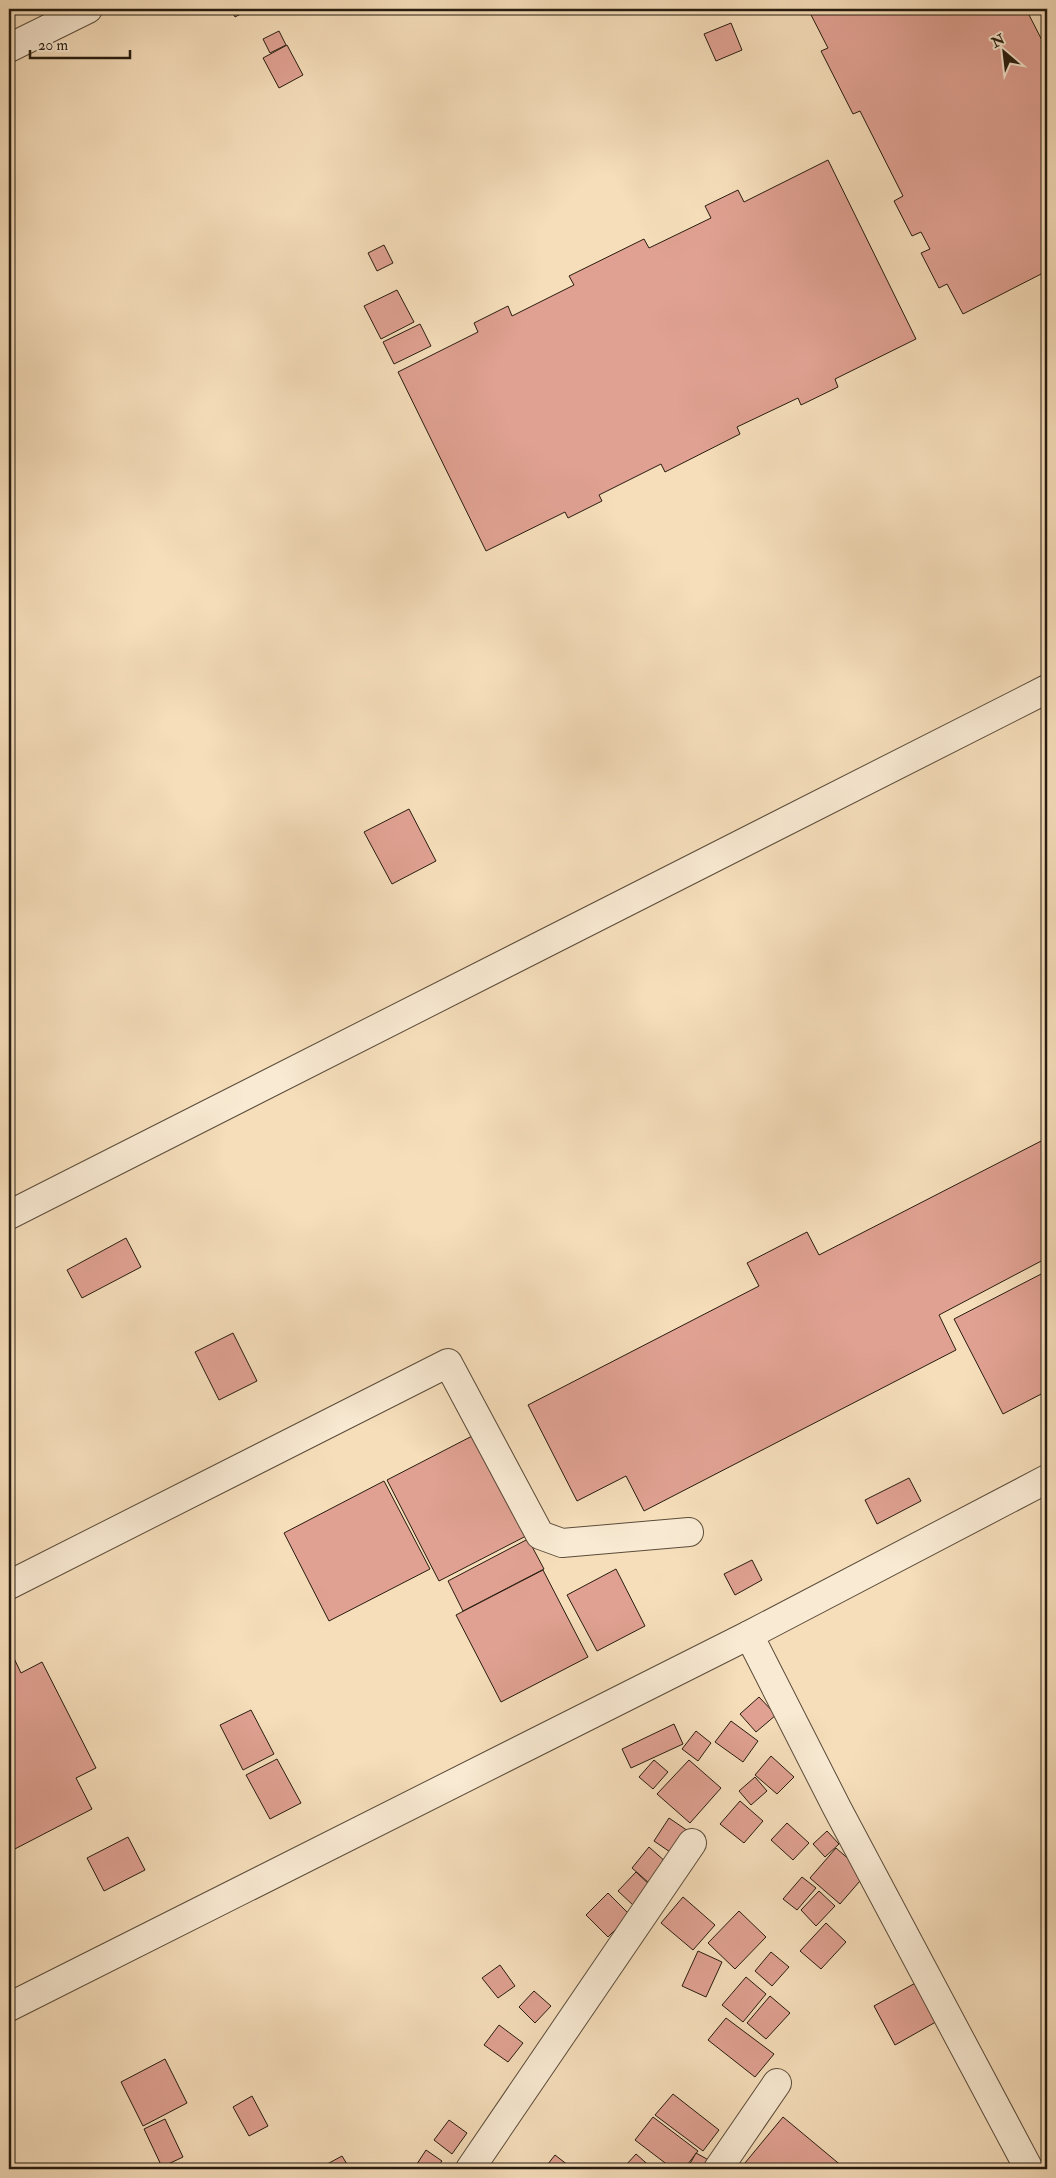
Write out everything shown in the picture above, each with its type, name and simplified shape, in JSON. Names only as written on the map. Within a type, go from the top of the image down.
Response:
[{"type":"street","points":[[9,48],[88,9]]},
{"type":"street","points":[[9,1215],[1047,689]]},
{"type":"street","points":[[9,1585],[448,1363],[540,1535],[562,1543],[689,1532]]},
{"type":"street","points":[[9,2006],[749,1635],[1047,1479]]},
{"type":"street","points":[[749,1635],[837,1808],[1029,2169]]},
{"type":"street","points":[[470,2169],[692,1843]]},
{"type":"street","points":[[718,2169],[777,2083]]},
{"type":"building","points":[[231,9],[250,9],[235,17]]},
{"type":"building","points":[[808,9],[1026,9],[1047,50],[1047,271],[963,314],[947,284],[939,288],[921,253],[930,249],[921,232],[912,236],[894,201],[903,196],[860,111],[853,114],[821,51],[828,48]]},
{"type":"building","points":[[731,23],[742,50],[716,61],[704,34]]},
{"type":"building","points":[[279,31],[286,45],[270,53],[263,39]]},
{"type":"building","points":[[287,45],[303,75],[279,88],[263,58]]},
{"type":"building","points":[[9,128],[14,136],[9,140]]},
{"type":"building","points":[[828,160],[916,339],[835,379],[838,387],[801,405],[798,398],[737,427],[740,434],[665,472],[661,464],[599,495],[602,501],[568,518],[565,512],[486,551],[398,372],[478,332],[474,323],[508,306],[512,316],[574,285],[569,276],[644,239],[649,248],[711,218],[705,206],[738,190],[744,202]]},
{"type":"building","points":[[384,245],[393,263],[377,271],[368,253]]},
{"type":"building","points":[[397,290],[414,322],[381,339],[364,306]]},
{"type":"building","points":[[420,324],[431,346],[394,364],[383,342]]},
{"type":"building","points":[[409,809],[436,861],[392,884],[364,832]]},
{"type":"building","points":[[1047,1138],[1047,1258],[939,1315],[956,1350],[644,1511],[626,1476],[577,1501],[528,1405],[759,1286],[747,1263],[807,1232],[819,1255]]},
{"type":"building","points":[[126,1238],[141,1267],[82,1298],[67,1270]]},
{"type":"building","points":[[1047,1271],[1047,1391],[1003,1414],[954,1319]]},
{"type":"building","points":[[233,1333],[257,1381],[219,1400],[195,1352]]},
{"type":"building","points":[[476,1434],[528,1535],[439,1581],[387,1480]]},
{"type":"building","points":[[909,1478],[921,1501],[877,1524],[865,1500]]},
{"type":"building","points":[[384,1481],[430,1569],[329,1621],[284,1533]]},
{"type":"building","points":[[528,1539],[544,1569],[463,1611],[448,1581]]},
{"type":"building","points":[[752,1560],[762,1580],[735,1595],[724,1574]]},
{"type":"building","points":[[616,1569],[645,1626],[597,1651],[567,1595]]},
{"type":"building","points":[[543,1570],[588,1657],[501,1702],[456,1615]]},
{"type":"building","points":[[9,1652],[11,1652],[21,1673],[42,1662],[96,1768],[76,1778],[92,1809],[9,1852]]},
{"type":"building","points":[[759,1697],[776,1715],[756,1732],[740,1714]]},
{"type":"building","points":[[251,1710],[274,1754],[243,1770],[220,1725]]},
{"type":"building","points":[[731,1721],[758,1741],[743,1762],[715,1742]]},
{"type":"building","points":[[674,1724],[683,1744],[631,1768],[622,1749]]},
{"type":"building","points":[[696,1731],[711,1743],[698,1761],[682,1749]]},
{"type":"building","points":[[771,1756],[794,1777],[777,1794],[755,1775]]},
{"type":"building","points":[[277,1759],[301,1803],[270,1819],[246,1775]]},
{"type":"building","points":[[654,1760],[668,1772],[653,1789],[639,1777]]},
{"type":"building","points":[[689,1760],[721,1788],[690,1823],[657,1794]]},
{"type":"building","points":[[755,1777],[767,1791],[751,1805],[739,1791]]},
{"type":"building","points":[[740,1801],[763,1821],[744,1843],[720,1824]]},
{"type":"building","points":[[669,1818],[688,1831],[673,1854],[654,1841]]},
{"type":"building","points":[[787,1823],[809,1843],[793,1860],[771,1840]]},
{"type":"building","points":[[827,1831],[839,1844],[825,1857],[813,1844]]},
{"type":"building","points":[[128,1837],[145,1870],[104,1891],[87,1858]]},
{"type":"building","points":[[649,1847],[667,1863],[649,1883],[632,1868]]},
{"type":"building","points":[[836,1848],[866,1874],[840,1904],[810,1878]]},
{"type":"building","points":[[636,1872],[652,1887],[634,1906],[618,1891]]},
{"type":"building","points":[[802,1877],[816,1888],[797,1910],[783,1899]]},
{"type":"building","points":[[819,1891],[835,1906],[816,1926],[801,1910]]},
{"type":"building","points":[[608,1893],[630,1915],[608,1937],[586,1915]]},
{"type":"building","points":[[683,1897],[715,1925],[693,1950],[661,1923]]},
{"type":"building","points":[[739,1911],[766,1937],[735,1969],[708,1943]]},
{"type":"building","points":[[826,1923],[846,1942],[821,1969],[800,1951]]},
{"type":"building","points":[[698,1951],[722,1962],[706,1997],[682,1986]]},
{"type":"building","points":[[771,1952],[789,1967],[772,1986],[755,1971]]},
{"type":"building","points":[[500,1965],[515,1986],[498,1998],[482,1978]]},
{"type":"building","points":[[746,1977],[766,1994],[743,2022],[722,2005]]},
{"type":"building","points":[[919,1981],[941,2019],[895,2045],[874,2006]]},
{"type":"building","points":[[534,1991],[551,2006],[535,2023],[519,2007]]},
{"type":"building","points":[[770,1996],[790,2013],[766,2039],[747,2023]]},
{"type":"building","points":[[726,2018],[774,2054],[755,2077],[708,2040]]},
{"type":"building","points":[[499,2025],[523,2043],[508,2062],[484,2045]]},
{"type":"building","points":[[165,2059],[187,2103],[143,2126],[121,2082]]},
{"type":"building","points":[[673,2094],[719,2130],[703,2151],[655,2115]]},
{"type":"building","points":[[252,2096],[268,2126],[249,2136],[233,2107]]},
{"type":"building","points":[[653,2117],[698,2151],[684,2169],[673,2169],[635,2140]]},
{"type":"building","points":[[783,2117],[843,2167],[840,2169],[740,2169]]},
{"type":"building","points":[[165,2119],[183,2157],[162,2167],[144,2129]]},
{"type":"building","points":[[449,2120],[467,2133],[452,2154],[434,2140]]},
{"type":"building","points":[[426,2150],[442,2161],[436,2169],[415,2167]]},
{"type":"building","points":[[696,2153],[714,2163],[710,2169],[687,2169]]},
{"type":"building","points":[[636,2154],[653,2169],[631,2169],[626,2165]]},
{"type":"building","points":[[555,2155],[573,2169],[544,2169]]},
{"type":"building","points":[[342,2156],[350,2169],[318,2169]]}]
